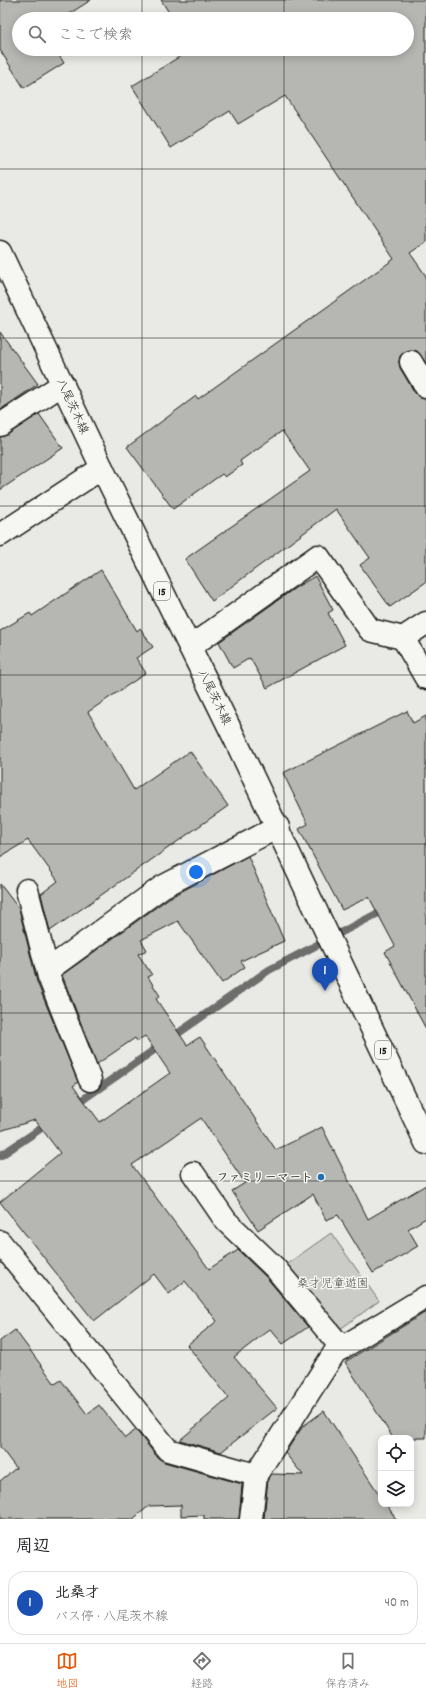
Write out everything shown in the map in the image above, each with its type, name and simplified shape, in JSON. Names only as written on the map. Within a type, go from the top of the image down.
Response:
[{"type":"street","name":"八尾茨木線","points":[[0,252],[102,468],[278,827],[426,1143]]},
{"type":"street","points":[[411,362],[426,387]]},
{"type":"street","points":[[0,425],[63,384]]},
{"type":"street","points":[[0,535],[102,468]]},
{"type":"street","points":[[190,647],[318,556],[370,630],[403,638],[426,678]]},
{"type":"street","points":[[403,638],[426,623]]},
{"type":"street","points":[[48,970],[162,887],[278,827]]},
{"type":"street","points":[[28,890],[48,970],[90,1080]]},
{"type":"street","points":[[193,1173],[226,1221],[275,1268],[342,1348]]},
{"type":"street","points":[[0,1242],[168,1450],[256,1475]]},
{"type":"street","points":[[252,1519],[256,1475],[335,1352],[426,1297]]},
{"type":"green space","name":"桑才児童遊園","points":[[331,1233],[379,1301],[336,1332],[287,1264]]},
{"type":"building","points":[[0,0],[91,0],[72,12],[12,12],[12,56],[60,56],[64,63],[24,88],[0,50]]},
{"type":"building","points":[[161,0],[426,0],[426,242],[410,253],[426,276],[426,363],[417,351],[411,350],[404,352],[400,356],[399,362],[400,368],[415,393],[420,398],[426,399],[426,582],[390,607],[360,565],[370,558],[336,509],[212,601],[185,559],[310,471],[282,431],[240,461],[242,465],[225,477],[222,474],[173,509],[127,447],[196,396],[198,399],[394,259],[285,96],[238,124],[230,111],[171,148],[132,86],[181,56],[414,56],[414,12],[169,12]]},
{"type":"building","points":[[0,332],[38,384],[0,410]]},
{"type":"building","points":[[39,414],[63,448],[0,490],[0,437],[7,435]]},
{"type":"building","points":[[101,570],[137,631],[140,628],[153,647],[136,658],[146,673],[88,712],[134,790],[190,751],[228,806],[50,931],[41,894],[58,881],[28,840],[0,857],[0,631],[30,613],[32,616]]},
{"type":"building","points":[[315,576],[333,610],[328,613],[345,645],[267,688],[250,658],[233,668],[219,642],[295,588]]},
{"type":"building","points":[[407,711],[413,723],[426,716],[426,1029],[385,952],[395,946],[369,897],[342,910],[299,829],[308,824],[283,773]]},
{"type":"building","points":[[248,856],[284,941],[241,961],[245,967],[222,983],[178,921],[141,940],[147,950],[138,954],[152,975],[148,977],[160,996],[156,999],[187,1045],[200,1037],[276,1150],[322,1127],[368,1219],[426,1185],[426,1218],[408,1229],[418,1246],[373,1273],[338,1215],[326,1220],[313,1194],[258,1230],[232,1191],[245,1183],[201,1118],[132,1165],[209,1269],[238,1250],[266,1277],[308,1327],[283,1344],[270,1329],[234,1357],[277,1408],[221,1452],[180,1440],[229,1398],[187,1345],[217,1321],[185,1281],[169,1294],[154,1274],[94,1321],[0,1202],[60,1153],[35,1120],[0,1131],[0,884],[19,909],[37,982],[78,1082],[73,1086],[100,1122],[170,1073],[145,1036],[137,1041],[135,1038],[97,1064],[62,975],[169,898]]},
{"type":"building","points":[[426,1312],[426,1438],[414,1438],[414,1435],[391,1435],[345,1362]]},
{"type":"building","points":[[15,1330],[55,1384],[61,1380],[87,1414],[99,1405],[125,1438],[136,1430],[158,1458],[164,1462],[242,1484],[239,1519],[204,1519],[204,1515],[181,1516],[181,1505],[149,1506],[133,1519],[0,1519],[0,1481],[16,1468],[0,1447],[0,1341]]},
{"type":"building","points":[[324,1411],[378,1492],[378,1507],[388,1507],[396,1519],[264,1519],[268,1479],[272,1474],[303,1475],[285,1453],[303,1426]]},
{"type":"waterway","points":[[75,1105],[269,970],[386,909]]},
{"type":"waterway","points":[[0,1156],[49,1123]]},
{"type":"place","name":"北桑才","points":[[325,991]]},
{"type":"place","name":"ファミリーマート","points":[[321,1177]]}]
